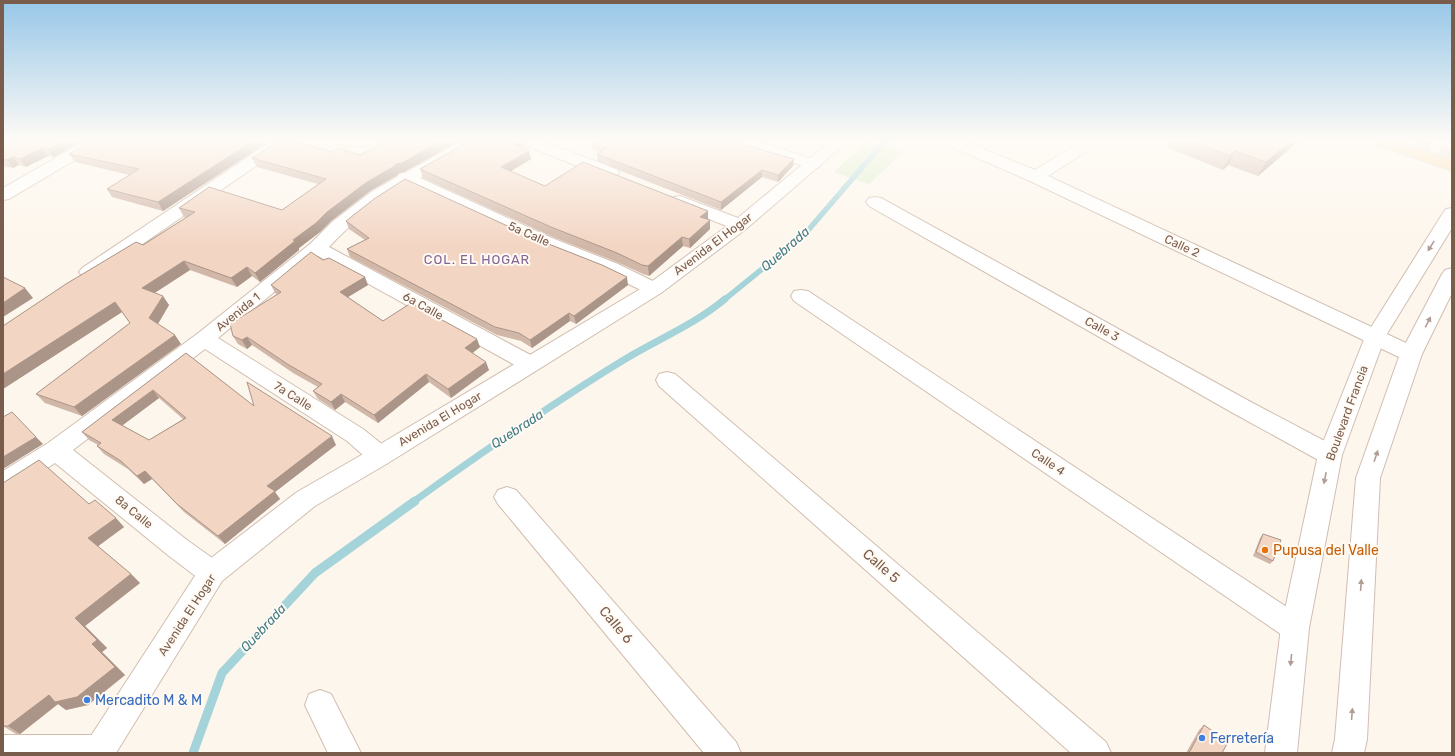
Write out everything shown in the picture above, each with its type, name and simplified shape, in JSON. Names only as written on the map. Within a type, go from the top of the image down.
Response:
[{"type":"street","points":[[3,195],[35,176]]},
{"type":"street","points":[[74,282],[230,176]]},
{"type":"street","name":"Avenida 1","points":[[3,484],[56,450],[204,339],[317,248],[338,226],[377,196],[408,176]]},
{"type":"street","points":[[618,176],[622,178]]},
{"type":"street","name":"Avenida El Hogar","points":[[99,752],[212,573],[306,499],[380,456],[654,289],[740,225],[798,176]]},
{"type":"street","name":"Calle 2","points":[[1036,177],[1411,354]]},
{"type":"street","name":"5a Calle","points":[[405,178],[545,242],[611,268],[654,289]]},
{"type":"street","points":[[666,195],[740,225]]},
{"type":"street","name":"Calle 3","points":[[875,202],[1241,407],[1330,455]]},
{"type":"street","name":"Boulevard Francia","points":[[1282,753],[1295,628],[1330,455],[1376,337],[1452,213]]},
{"type":"street","name":"6a Calle","points":[[317,248],[530,364]]},
{"type":"street","points":[[1348,753],[1351,739],[1368,478],[1411,354],[1452,274]]},
{"type":"street","name":"Calle 4","points":[[801,296],[1295,628]]},
{"type":"street","name":"7a Calle","points":[[204,339],[355,435],[380,456]]},
{"type":"street","name":"Calle 5","points":[[666,380],[1095,753]]},
{"type":"street","name":"8a Calle","points":[[56,450],[178,548],[212,573]]},
{"type":"street","name":"Calle 6","points":[[507,497],[725,753]]},
{"type":"street","points":[[320,705],[345,753]]},
{"type":"street","points":[[3,750],[99,752]]},
{"type":"green space","points":[[846,176],[877,176],[869,184]]},
{"type":"building","points":[[127,176],[198,176],[158,202],[107,189]]},
{"type":"building","points":[[316,176],[377,176],[327,212],[316,223],[293,240],[295,241],[255,273],[247,267],[231,278],[184,261],[142,288],[163,296],[149,318],[175,335],[74,407],[36,394],[130,323],[115,302],[3,374],[3,326],[66,284],[136,242],[143,245],[195,212],[179,208],[209,187],[282,210],[326,179]]},
{"type":"building","points":[[436,176],[522,176],[545,186],[560,176],[619,176],[708,211],[700,217],[710,220],[689,239],[682,237],[648,266],[642,265],[617,253],[551,227]]},
{"type":"building","points":[[655,176],[754,176],[721,202]]},
{"type":"building","points":[[405,179],[536,239],[602,265],[627,277],[574,316],[569,313],[530,340],[519,333],[495,327],[347,249],[369,238],[346,221],[374,199]]},
{"type":"building","points":[[311,252],[323,260],[329,258],[365,277],[340,292],[383,321],[411,303],[477,339],[465,348],[486,362],[448,389],[426,374],[374,415],[341,394],[331,402],[313,391],[322,384],[289,365],[247,337],[242,340],[233,336],[230,324],[281,292],[271,285]]},
{"type":"building","points":[[3,277],[25,288],[3,303]]},
{"type":"building","points":[[186,353],[254,406],[247,382],[332,436],[267,486],[275,491],[218,536],[177,504],[145,471],[137,476],[121,461],[97,446],[101,443],[82,432]],"holes":[[[153,390],[186,418],[149,440],[112,420]]]},
{"type":"building","points":[[12,412],[36,437],[3,457],[3,417]]},
{"type":"building","points":[[39,460],[89,504],[95,500],[116,518],[88,538],[131,574],[75,618],[97,640],[92,644],[115,667],[77,697],[55,702],[49,695],[8,726],[3,726],[3,483]]},
{"type":"building","name":"Pupusa del Valle","points":[[1263,534],[1281,540],[1273,561],[1256,552]]},
{"type":"building","name":"Ferretería","points":[[1204,725],[1228,742],[1222,753],[1189,753]]},
{"type":"waterway","name":"Quebrada","points":[[724,300],[804,235],[855,176]]},
{"type":"waterway","name":"Quebrada","points":[[413,502],[542,412],[635,353],[701,317],[725,299]]},
{"type":"waterway","name":"Quebrada","points":[[193,753],[222,673],[315,573],[415,501]]},
{"type":"place","name":"Pupusa del Valle","points":[[1265,550]]},
{"type":"place","name":"Mercadito M & M","points":[[87,700]]},
{"type":"place","name":"Ferretería","points":[[1202,738]]},
{"type":"district","name":"COL. EL HOGAR","points":[[477,259]]}]
